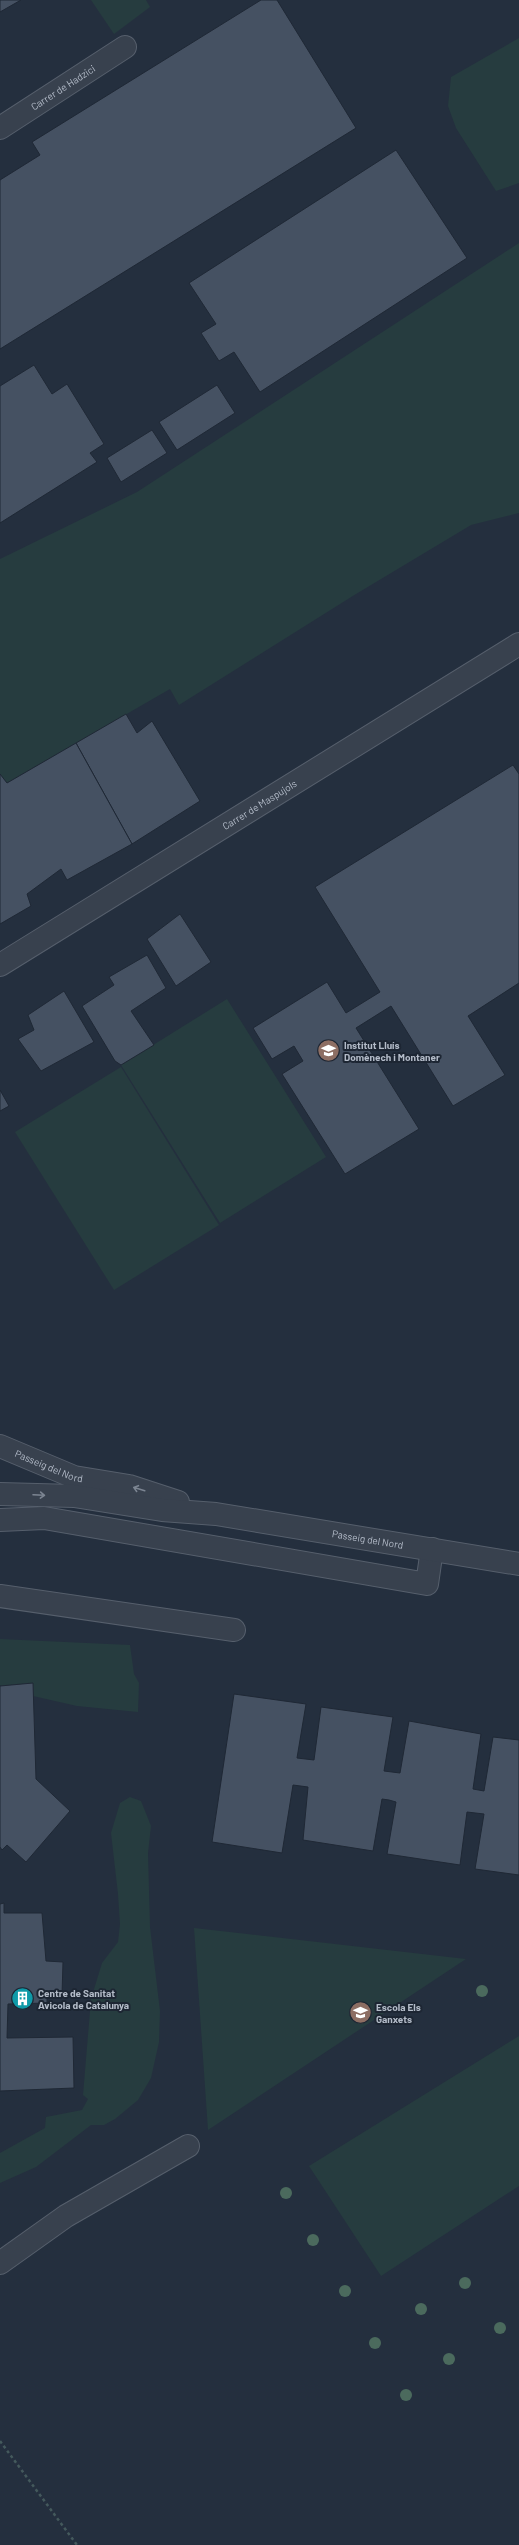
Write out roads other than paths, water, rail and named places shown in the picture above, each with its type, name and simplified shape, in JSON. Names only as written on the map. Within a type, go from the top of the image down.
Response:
[{"type":"street","name":"Carrer de Hadzici","points":[[0,128],[125,47]]},
{"type":"street","name":"Carrer de Maspujols","points":[[0,965],[519,644]]},
{"type":"street","name":"Passeig del Nord","points":[[0,1446],[74,1477],[129,1486],[216,1514]]},
{"type":"street","name":"Passeig del Nord","points":[[0,1494],[74,1496],[162,1510],[216,1514],[519,1564]]},
{"type":"street","points":[[0,1520],[44,1518],[427,1584],[432,1549]]},
{"type":"street","points":[[0,1596],[234,1630]]},
{"type":"street","points":[[0,2263],[66,2216],[188,2146]]},
{"type":"place","name":"Institut Lluís Domènech i Montaner","points":[[329,1051]]},
{"type":"place","name":"Centre de Sanitat Avicola de Catalunya","points":[[23,1999]]},
{"type":"place","name":"Escola Els Ganxets","points":[[360,2013]]}]
